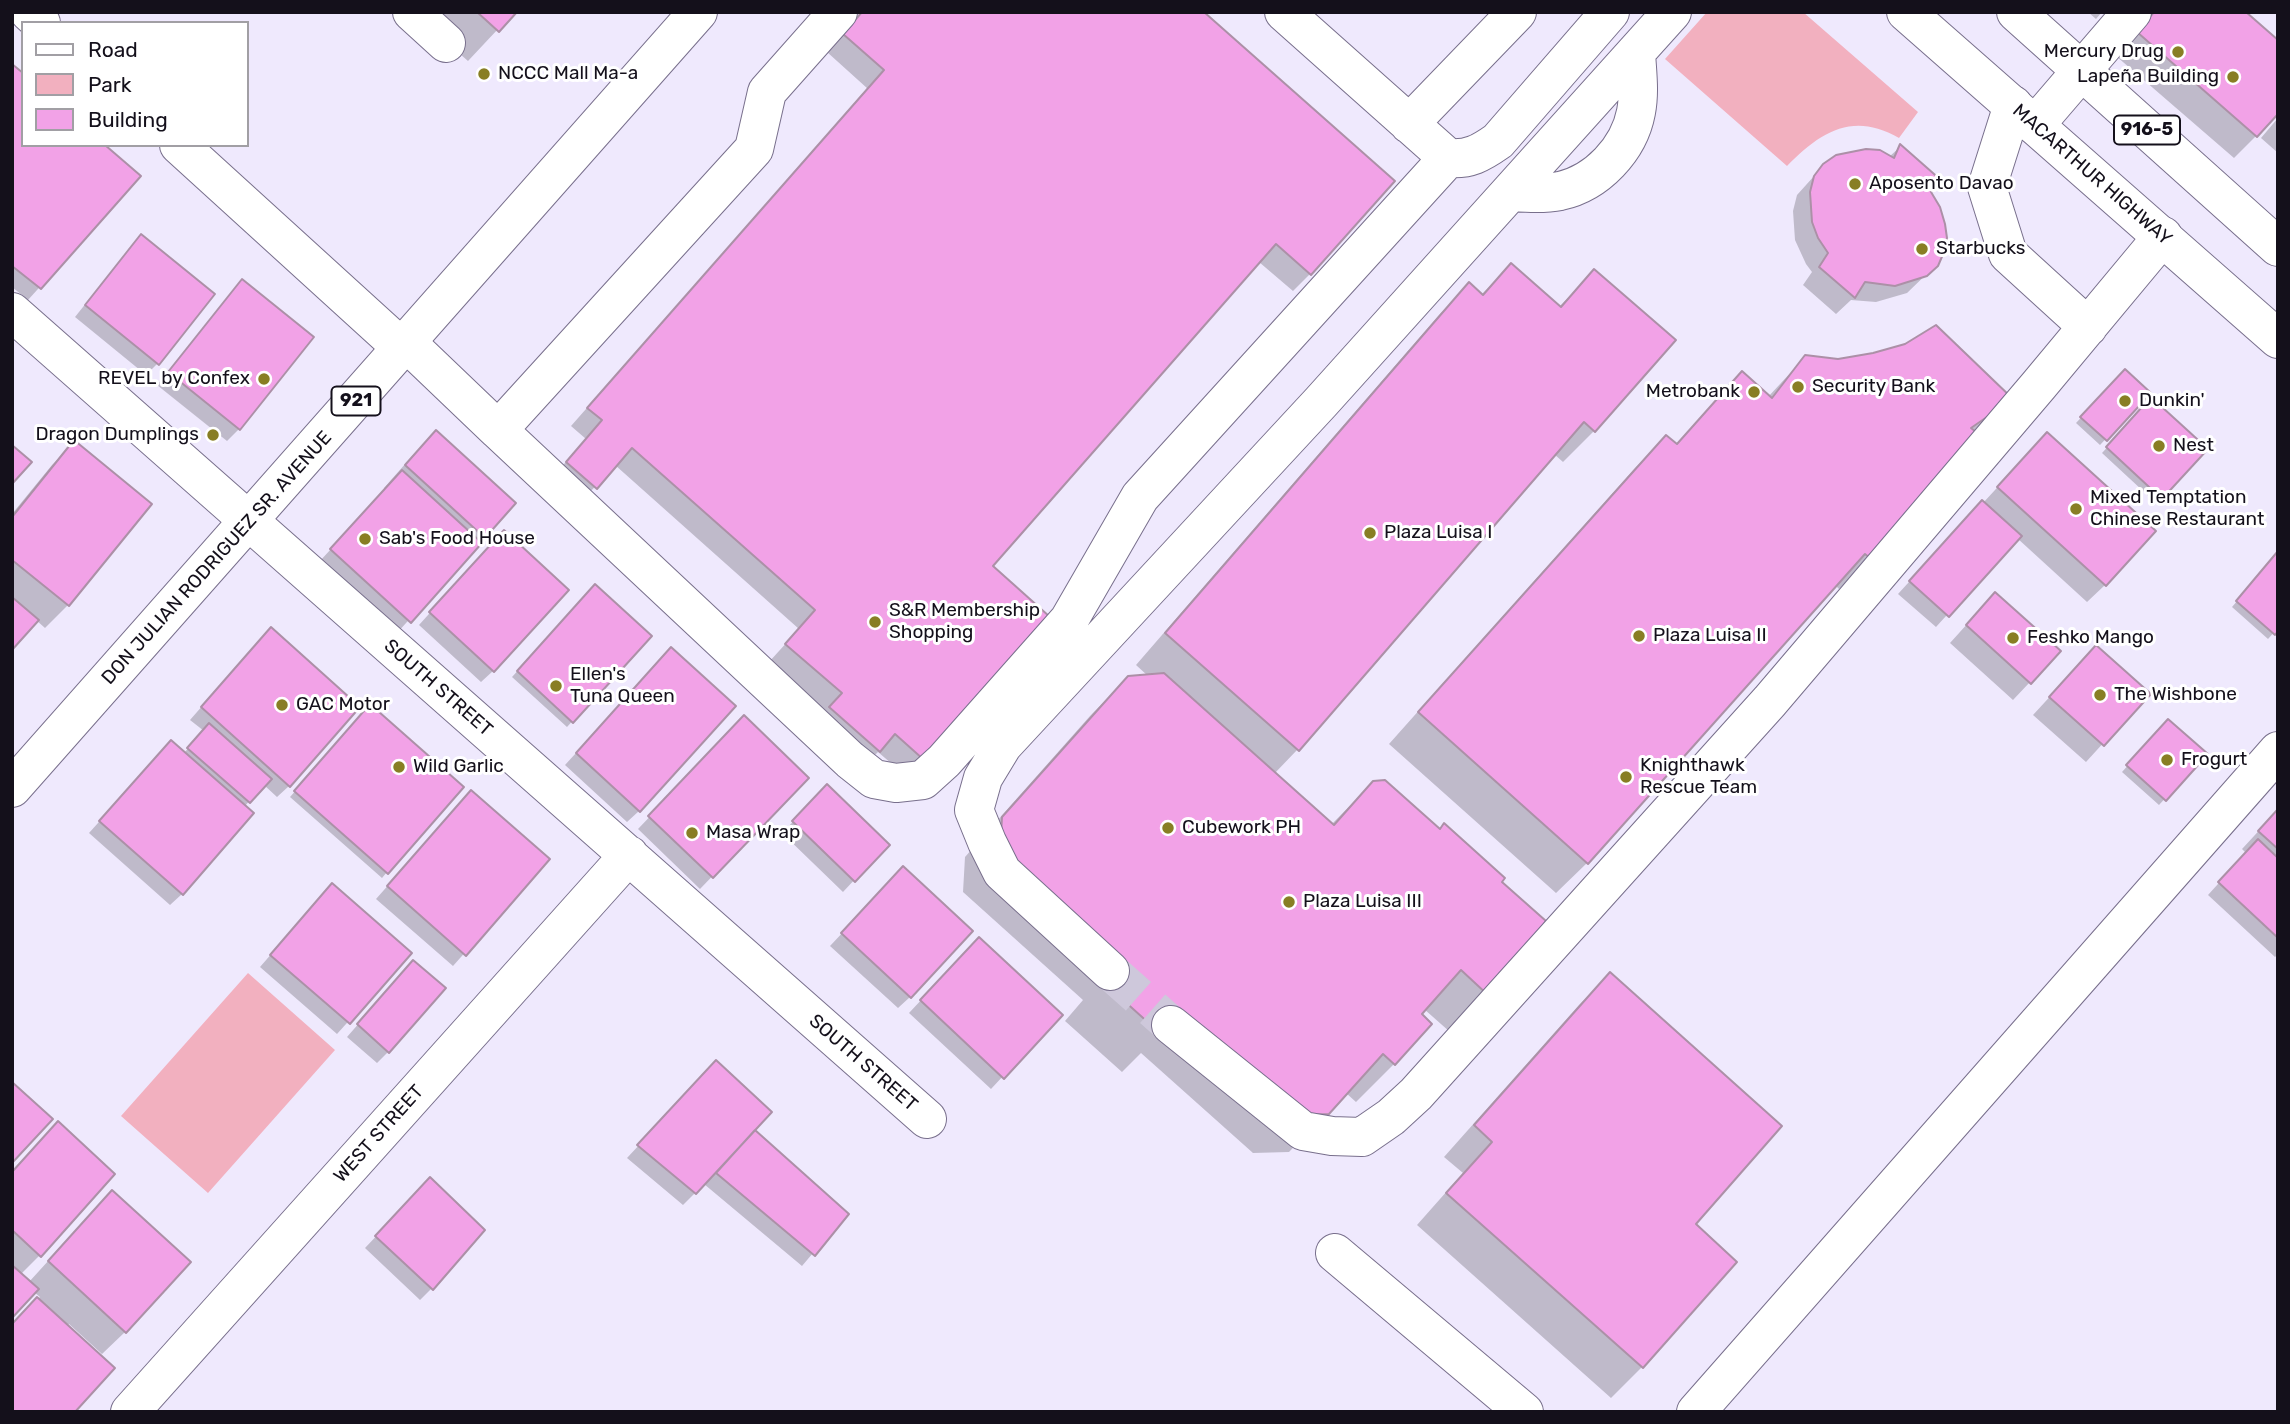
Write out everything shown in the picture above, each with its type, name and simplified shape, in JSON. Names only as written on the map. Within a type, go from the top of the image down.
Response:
[{"type":"street","points":[[412,12],[446,43]]},
{"type":"street","name":"DON JULIAN RODRIGUEZ SR. AVENUE","points":[[12,788],[250,522],[698,12]]},
{"type":"street","points":[[498,430],[754,149],[767,92],[838,12]]},
{"type":"street","points":[[1284,12],[1448,158],[1462,160],[1479,154],[1498,141],[1610,12]]},
{"type":"street","points":[[1409,124],[1517,12]]},
{"type":"street","points":[[1110,971],[1002,872],[974,810],[983,778],[1003,745],[1321,402],[1672,12]]},
{"type":"street","name":"MACARTHUR HIGHWAY","points":[[1906,12],[2278,339]]},
{"type":"street","name":"916-5","points":[[2016,12],[2278,247]]},
{"type":"street","points":[[2088,327],[2008,254],[1987,187],[2024,115],[2081,71],[2132,12]]},
{"type":"street","points":[[1511,192],[1542,193],[1562,190],[1591,177],[1614,157],[1636,114],[1639,90],[1636,52]]},
{"type":"street","points":[[181,147],[498,430],[850,760],[874,779],[896,783],[923,780],[944,761],[1069,620],[1140,497],[1448,158]]},
{"type":"street","points":[[1171,1025],[1303,1131],[1362,1137],[1391,1117],[1416,1094],[1770,701],[2163,236]]},
{"type":"street","name":"SOUTH STREET","points":[[12,312],[927,1119]]},
{"type":"street","points":[[1696,1412],[2278,751]]},
{"type":"street","name":"WEST STREET","points":[[130,1412],[629,855]]},
{"type":"street","points":[[1335,1253],[1524,1412]]},
{"type":"green space","points":[[1707,12],[1803,12],[1918,112],[1899,138],[1867,126],[1838,129],[1812,143],[1787,166],[1665,59]]},
{"type":"green space","points":[[248,973],[335,1050],[208,1193],[121,1116]]},
{"type":"building","points":[[477,12],[517,12],[499,32]]},
{"type":"building","points":[[862,12],[1204,12],[1395,181],[1311,275],[1276,244],[993,566],[1050,617],[924,760],[895,734],[880,752],[829,707],[842,693],[785,644],[815,610],[632,448],[597,489],[566,462],[602,420],[587,408],[884,70],[843,34]]},
{"type":"building","name":"Lapeña Building","points":[[2154,12],[2246,12],[2278,40],[2278,114],[2257,137],[2137,32]]},
{"type":"building","points":[[12,64],[21,71],[21,147],[107,147],[141,176],[41,289],[12,266]]},
{"type":"building","points":[[1900,144],[1942,181],[1931,192],[1940,207],[1945,224],[1947,238],[1944,252],[1938,266],[1927,276],[1895,286],[1865,282],[1855,298],[1819,267],[1828,253],[1812,222],[1810,192],[1814,176],[1823,164],[1836,155],[1866,149],[1880,150],[1894,158]]},
{"type":"building","points":[[141,234],[215,294],[159,365],[85,305]]},
{"type":"building","name":"Plaza Luisa I","points":[[1511,263],[1561,307],[1594,269],[1676,340],[1595,432],[1584,422],[1299,751],[1165,633],[1469,282],[1483,295]]},
{"type":"building","points":[[242,279],[314,337],[240,430],[168,372]]},
{"type":"building","name":"Plaza Luisa II","points":[[1936,325],[2013,399],[1971,428],[1981,436],[1871,559],[1865,554],[1588,864],[1418,712],[1666,435],[1677,444],[1742,371],[1772,398],[1805,355],[1838,359],[1873,353],[1905,344]]},
{"type":"building","points":[[2125,369],[2151,393],[2107,441],[2080,417]]},
{"type":"building","points":[[2151,397],[2208,449],[2162,499],[2106,447]]},
{"type":"building","points":[[436,430],[516,503],[485,538],[405,465]]},
{"type":"building","points":[[2047,432],[2156,531],[2106,586],[1997,487]]},
{"type":"building","points":[[74,440],[152,504],[69,606],[12,560],[12,517]]},
{"type":"building","points":[[12,445],[32,462],[12,484]]},
{"type":"building","points":[[402,470],[482,543],[411,623],[330,549]]},
{"type":"building","points":[[1982,500],[2022,536],[1949,617],[1909,581]]},
{"type":"building","points":[[504,530],[569,590],[494,672],[429,612]]},
{"type":"building","points":[[2278,551],[2278,631],[2275,635],[2236,601]]},
{"type":"building","points":[[595,584],[652,636],[573,723],[517,671]]},
{"type":"building","points":[[1995,592],[2061,651],[2031,684],[1966,625]]},
{"type":"building","points":[[12,597],[39,620],[12,650]]},
{"type":"building","points":[[271,627],[360,707],[290,787],[201,707]]},
{"type":"building","points":[[2096,645],[2151,694],[2104,746],[2049,697]]},
{"type":"building","points":[[671,647],[736,706],[640,812],[576,753]]},
{"type":"building","name":"Plaza Luisa III","points":[[1164,673],[1334,825],[1373,781],[1385,780],[1440,829],[1444,823],[1505,878],[1502,882],[1546,921],[1489,996],[1461,970],[1422,1014],[1432,1024],[1395,1065],[1383,1054],[1329,1114],[1291,1115],[1162,1035],[1102,981],[1000,854],[1002,817],[1128,676]]},
{"type":"building","points":[[370,704],[464,787],[388,874],[294,791]]},
{"type":"building","points":[[744,715],[809,778],[713,878],[648,816]]},
{"type":"building","points":[[2168,719],[2208,754],[2166,801],[2126,765]]},
{"type":"building","points":[[209,723],[272,779],[250,803],[187,748]]},
{"type":"building","points":[[171,740],[254,813],[183,895],[99,821]]},
{"type":"building","points":[[827,784],[890,845],[855,882],[792,821]]},
{"type":"building","points":[[471,790],[550,859],[466,956],[387,886]]},
{"type":"building","points":[[2278,809],[2278,849],[2258,831]]},
{"type":"building","points":[[2258,839],[2278,858],[2278,938],[2218,882]]},
{"type":"building","points":[[903,866],[973,931],[911,998],[841,933]]},
{"type":"building","points":[[332,883],[412,953],[350,1024],[270,955]]},
{"type":"building","points":[[979,937],[1063,1015],[1004,1079],[920,1000]]},
{"type":"building","points":[[413,960],[446,988],[389,1053],[357,1024]]},
{"type":"building","points":[[1610,972],[1782,1126],[1696,1224],[1737,1262],[1643,1368],[1446,1193],[1492,1142],[1474,1125]]},
{"type":"building","points":[[716,1060],[772,1112],[696,1194],[637,1145]]},
{"type":"building","points":[[12,1082],[53,1119],[12,1163]]},
{"type":"building","points":[[58,1121],[115,1174],[41,1257],[12,1230],[12,1172]]},
{"type":"building","points":[[755,1130],[849,1214],[815,1256],[716,1173]]},
{"type":"building","points":[[430,1177],[485,1230],[433,1290],[375,1236]]},
{"type":"building","points":[[112,1190],[191,1262],[126,1333],[48,1261]]},
{"type":"building","points":[[12,1265],[39,1289],[12,1318]]},
{"type":"building","points":[[37,1297],[115,1368],[75,1412],[12,1412],[12,1324]]},
{"type":"tunnel","points":[[1110,971],[1171,1025]]},
{"type":"place","name":"Mercury Drug","points":[[2178,52]]},
{"type":"place","name":"NCCC Mall Ma-a","points":[[484,74]]},
{"type":"place","name":"Lapeña Building","points":[[2233,77]]},
{"type":"place","name":"Aposento Davao","points":[[1855,184]]},
{"type":"place","name":"Starbucks","points":[[1922,249]]},
{"type":"place","name":"REVEL by Confex","points":[[264,379]]},
{"type":"place","name":"Security Bank","points":[[1798,387]]},
{"type":"place","name":"Metrobank","points":[[1754,392]]},
{"type":"place","name":"Dunkin'","points":[[2125,401]]},
{"type":"place","name":"Dragon Dumplings","points":[[213,435]]},
{"type":"place","name":"Nest","points":[[2159,446]]},
{"type":"place","name":"Mixed Temptation Chinese Restaurant","points":[[2076,509]]},
{"type":"place","name":"Plaza Luisa I","points":[[1370,533]]},
{"type":"place","name":"Sab's Food House","points":[[365,539]]},
{"type":"place","name":"S&R Membership Shopping","points":[[875,622]]},
{"type":"place","name":"Plaza Luisa II","points":[[1639,636]]},
{"type":"place","name":"Feshko Mango","points":[[2013,638]]},
{"type":"place","name":"Ellen's Tuna Queen","points":[[556,686]]},
{"type":"place","name":"The Wishbone","points":[[2100,695]]},
{"type":"place","name":"GAC Motor","points":[[282,705]]},
{"type":"place","name":"Frogurt","points":[[2167,760]]},
{"type":"place","name":"Wild Garlic","points":[[399,767]]},
{"type":"place","name":"Knighthawk Rescue Team","points":[[1626,777]]},
{"type":"place","name":"Cubework PH","points":[[1168,828]]},
{"type":"place","name":"Masa Wrap","points":[[692,833]]},
{"type":"place","name":"Plaza Luisa III","points":[[1289,902]]}]
